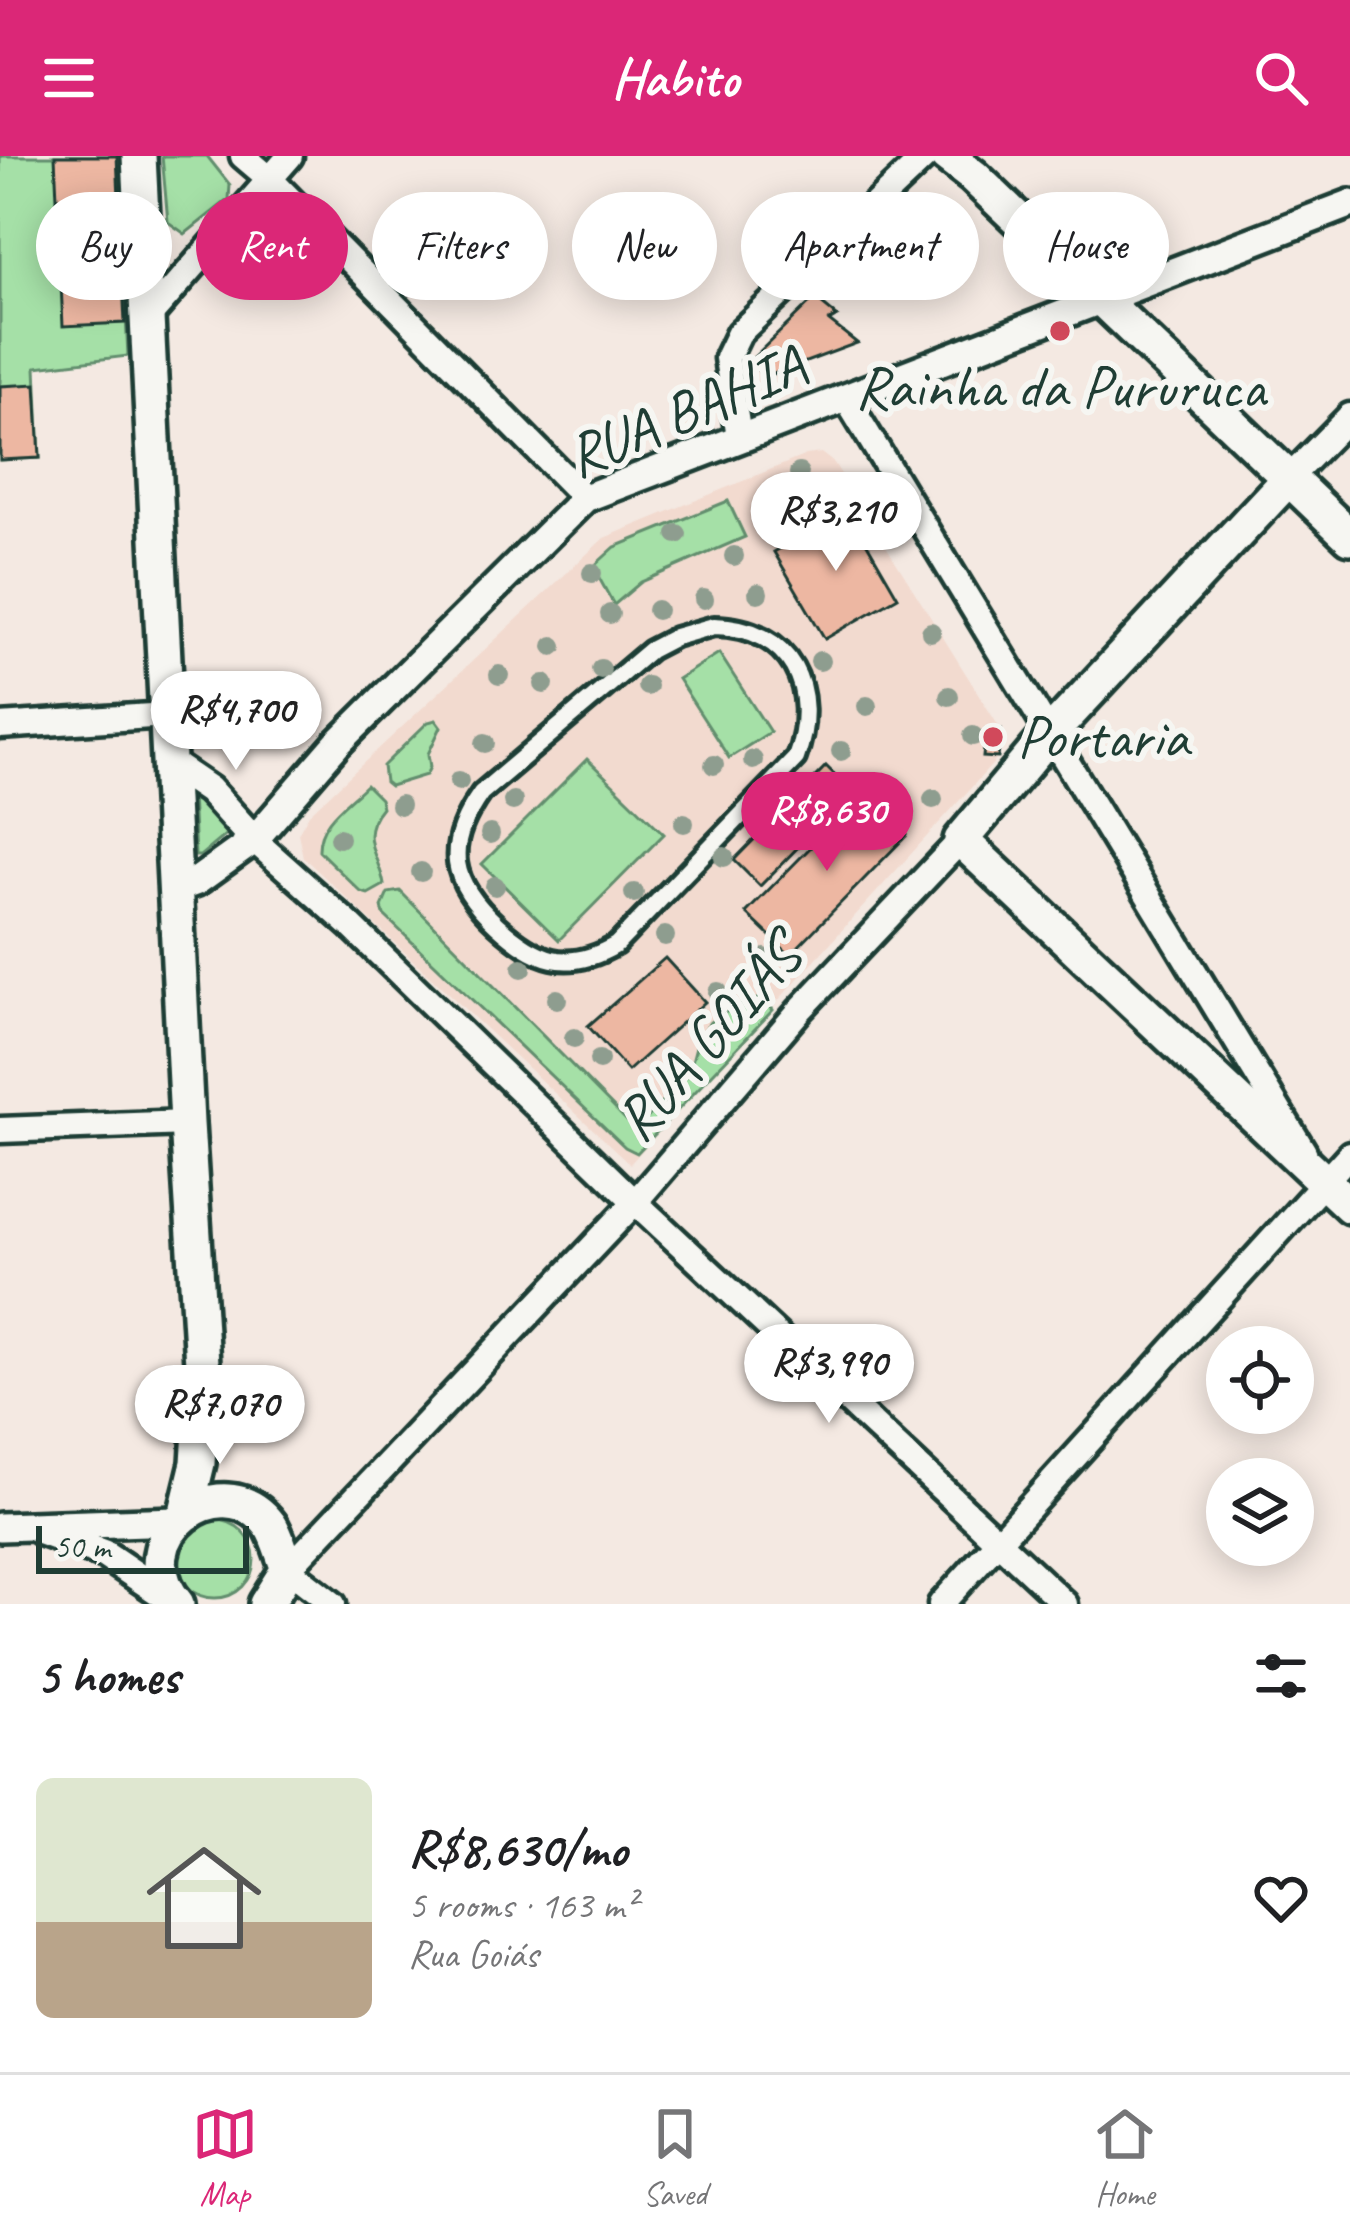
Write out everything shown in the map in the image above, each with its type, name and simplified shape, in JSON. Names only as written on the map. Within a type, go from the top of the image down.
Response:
[{"type":"main road","points":[[139,156],[203,1380],[198,1463],[181,1516],[166,1535],[160,1568],[175,1602]]},
{"type":"main road","points":[[946,156],[1003,208]]},
{"type":"main road","points":[[1103,300],[1350,537]]},
{"type":"main road","name":"RUA GOIÁS","points":[[961,840],[1050,734],[1288,479]]},
{"type":"main road","points":[[961,840],[1350,1206]]},
{"type":"main road","points":[[181,1516],[203,1504],[223,1501],[242,1505],[272,1528],[288,1569],[266,1604]]},
{"type":"street","points":[[243,156],[585,498]]},
{"type":"street","points":[[146,319],[290,156]]},
{"type":"street","points":[[739,437],[728,358],[739,333],[926,156]]},
{"type":"street","name":"RUA BAHIA","points":[[1169,273],[1350,203]]},
{"type":"street","name":"RUA BAHIA","points":[[176,889],[254,841],[337,744],[585,498],[1099,300]]},
{"type":"street","points":[[847,400],[1350,1229]]},
{"type":"street","name":"RUA GOIÁS","points":[[1288,479],[1350,416]]},
{"type":"street","points":[[714,626],[734,626],[769,640],[785,653],[802,682],[804,736],[796,758],[774,784],[603,953],[559,960],[525,950],[472,902],[460,879],[460,831],[482,793],[650,650],[676,637],[714,626]]},
{"type":"street","points":[[0,726],[166,716]]},
{"type":"street","points":[[168,762],[209,790],[254,841],[351,926],[634,1202],[1065,1604]]},
{"type":"street","points":[[774,784],[793,801]]},
{"type":"street","name":"RUA GOIÁS","points":[[288,1569],[634,1202],[800,1010],[961,840]]},
{"type":"street","points":[[0,1130],[187,1124]]},
{"type":"street","points":[[940,1604],[1350,1154]]},
{"type":"street","points":[[13,1526],[181,1516]]},
{"type":"street","points":[[13,1526],[104,1554],[175,1602]]},
{"type":"street","points":[[288,1569],[333,1604]]},
{"type":"shaded area","points":[[821,453],[834,463],[1001,730],[998,758],[630,1164],[303,857],[298,833],[309,814],[604,538],[806,455]]},
{"type":"green space","points":[[0,156],[118,156],[120,192],[36,192],[36,300],[125,300],[128,356],[36,367],[40,458],[0,460]]},
{"type":"green space","points":[[162,156],[207,156],[230,185],[230,192],[196,192],[196,225],[185,234],[172,225],[172,192],[165,192]]},
{"type":"green space","points":[[728,501],[745,537],[641,582],[614,605],[593,567],[615,547]]},
{"type":"green space","points":[[719,653],[770,732],[729,758],[678,679]]},
{"type":"green space","points":[[436,720],[441,727],[428,754],[426,775],[390,786],[383,766],[428,722]]},
{"type":"green space","points":[[587,759],[664,834],[559,940],[482,864]]},
{"type":"green space","points":[[366,785],[382,807],[370,838],[384,885],[368,894],[319,851],[328,822]]},
{"type":"green space","points":[[192,794],[230,831],[200,856],[195,856]]},
{"type":"green space","points":[[400,891],[636,1130],[689,1073],[698,1039],[710,1022],[763,997],[773,1010],[637,1153],[625,1147],[384,915],[388,893]]},
{"type":"green space","points":[[215,1520],[243,1531],[254,1559],[243,1587],[215,1598],[187,1587],[176,1559],[187,1531]]},
{"type":"building","points":[[55,156],[117,156],[119,192],[57,192]]},
{"type":"building","points":[[62,300],[124,300],[125,323],[63,326]]},
{"type":"building","points":[[813,300],[837,316],[829,321],[857,343],[763,378],[752,359]]},
{"type":"building","points":[[36,384],[40,458],[0,460],[0,386]]},
{"type":"building","points":[[847,509],[898,597],[825,639],[774,552]]},
{"type":"building","name":"Portaria","points":[[986,729],[1001,730],[998,758],[983,757]]},
{"type":"building","points":[[826,766],[852,792],[760,886],[734,860]]},
{"type":"building","points":[[864,793],[907,835],[790,955],[746,913]]},
{"type":"building","points":[[665,958],[705,1002],[628,1071],[588,1026]]},
{"type":"place","name":"Rainha da Pururuca","points":[[1060,331]]},
{"type":"place","name":"Portaria","points":[[993,737]]}]
